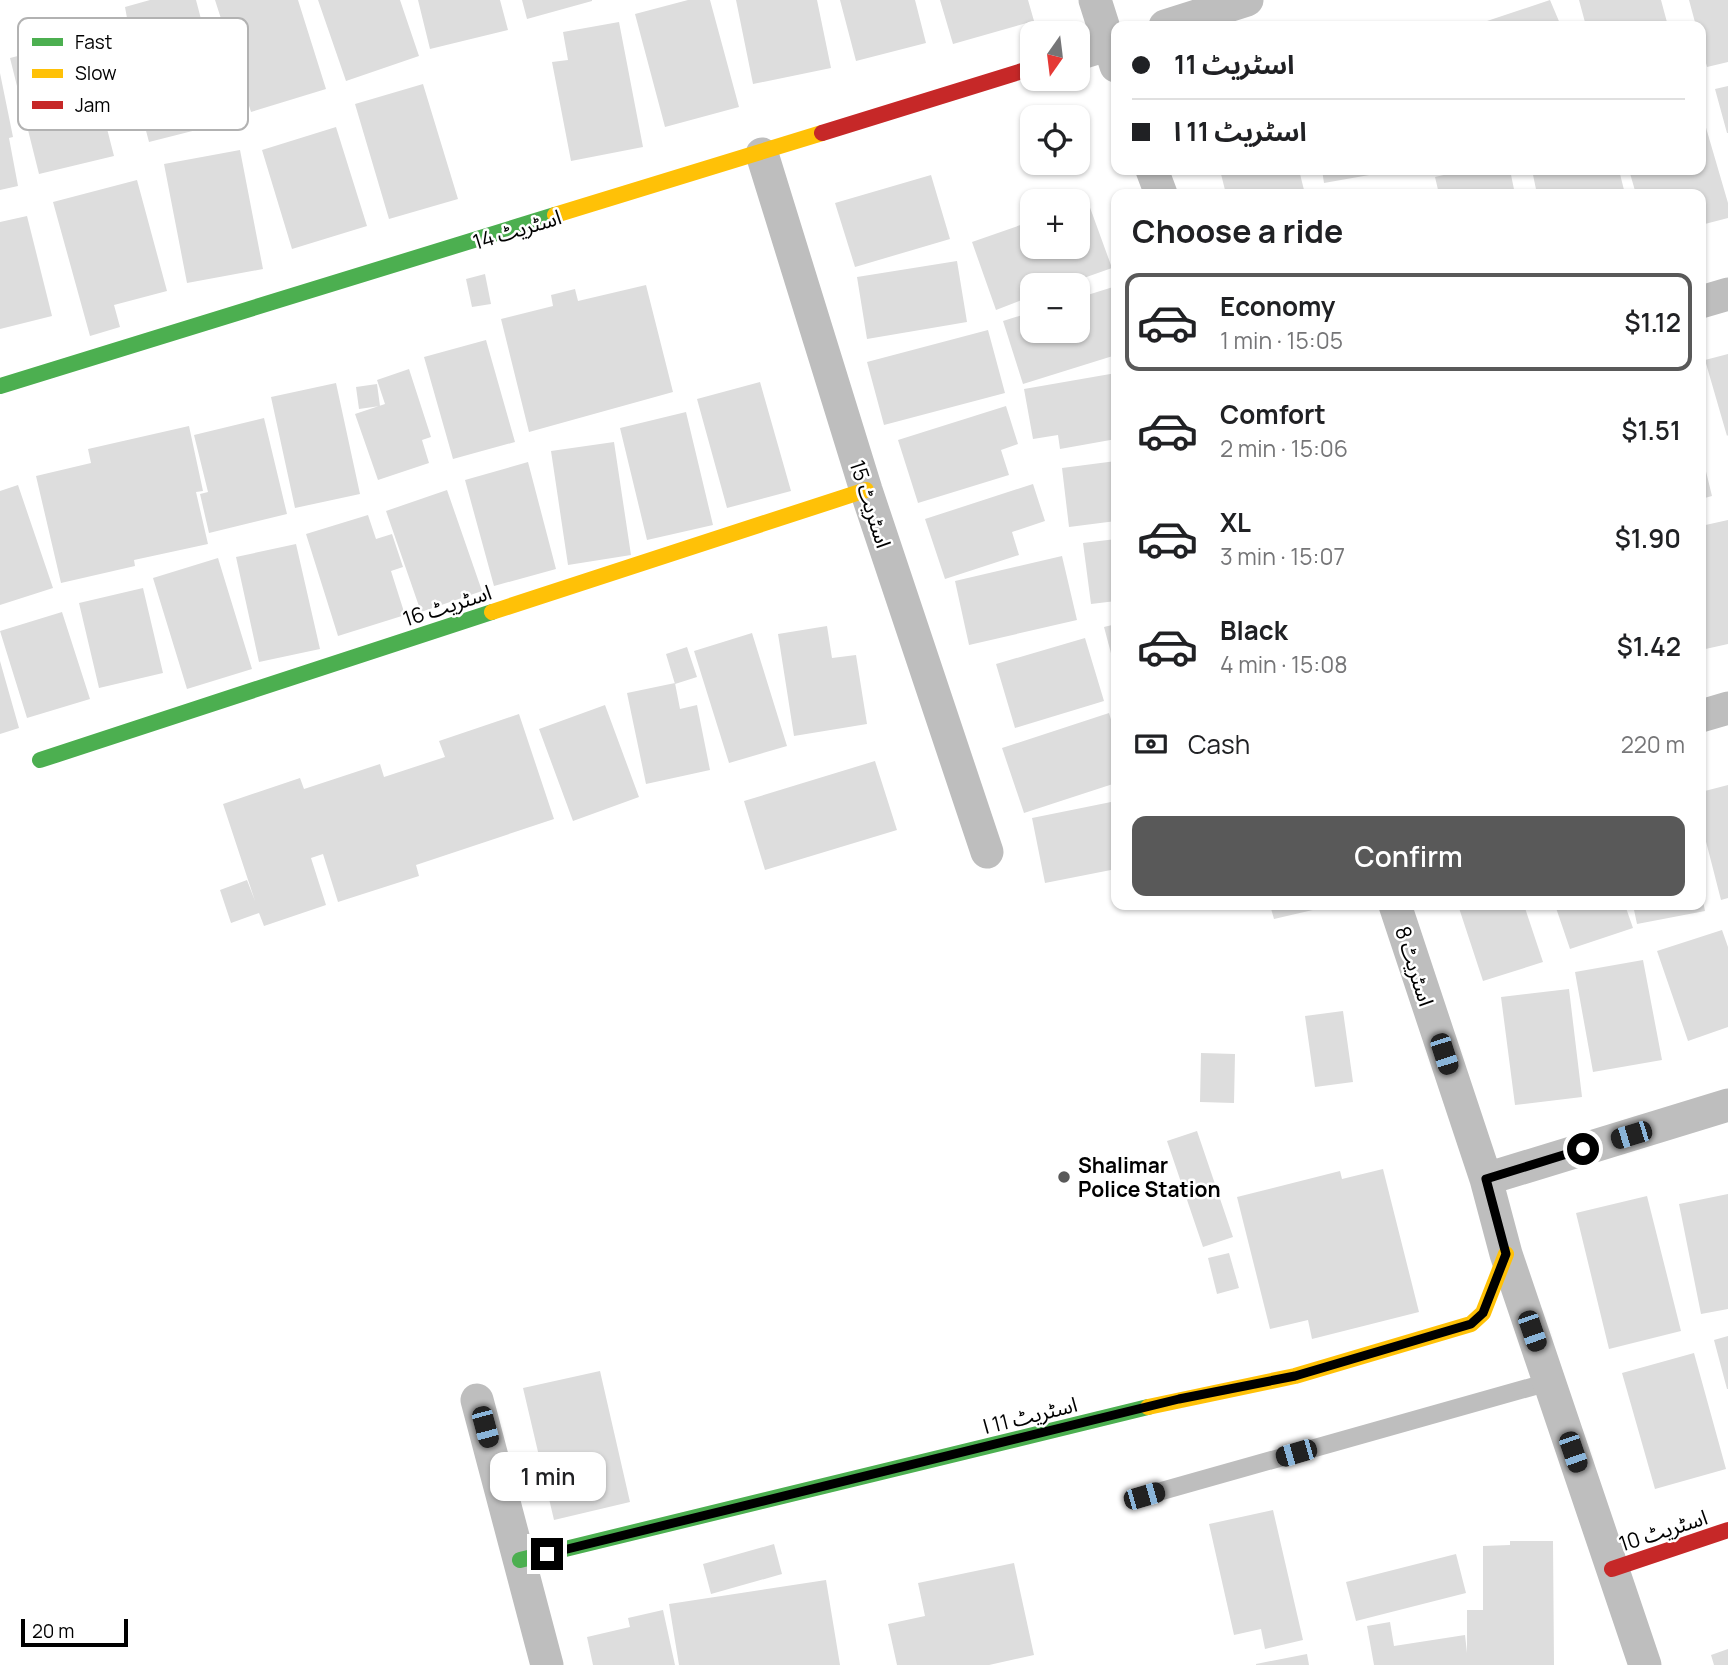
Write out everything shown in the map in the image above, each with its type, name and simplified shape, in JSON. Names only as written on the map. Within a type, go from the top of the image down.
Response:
[{"type":"street","points":[[1094,0],[1105,51]]},
{"type":"street","points":[[1181,21],[1247,0]]},
{"type":"street","name":"اسٹریٹ 14","points":[[0,386],[762,154],[1020,72]]},
{"type":"street","name":"اسٹریٹ 15","points":[[762,154],[866,490],[987,852]]},
{"type":"street","points":[[1706,301],[1728,294]]},
{"type":"street","name":"اسٹریٹ 16","points":[[40,760],[866,490]]},
{"type":"street","points":[[1706,715],[1728,708]]},
{"type":"street","name":"اسٹریٹ 8","points":[[1397,910],[1486,1179],[1506,1254],[1644,1665]]},
{"type":"street","points":[[1486,1179],[1728,1105]]},
{"type":"street","name":"اسٹریٹ 11 ا","points":[[520,1560],[1179,1399],[1295,1376],[1471,1324],[1483,1313],[1506,1254]]},
{"type":"street","points":[[477,1400],[547,1665]]},
{"type":"street","name":"اسٹریٹ 10","points":[[1612,1569],[1728,1530]]},
{"type":"lane","points":[[1144,1496],[1549,1382]]},
{"type":"building","points":[[150,0],[196,0],[201,18],[127,18],[125,7]]},
{"type":"building","points":[[215,0],[298,0],[326,89],[251,112],[248,103],[248,18],[221,18]]},
{"type":"building","points":[[318,0],[400,0],[419,56],[346,81]]},
{"type":"building","points":[[418,0],[500,0],[508,30],[430,49]]},
{"type":"building","points":[[522,0],[592,0],[592,1],[527,19]]},
{"type":"building","points":[[688,0],[710,0],[739,107],[665,127],[635,14]]},
{"type":"building","points":[[736,0],[817,0],[831,68],[753,84]]},
{"type":"building","points":[[840,0],[915,0],[926,43],[856,61]]},
{"type":"building","points":[[940,0],[1028,0],[1034,21],[1020,21],[1020,25],[953,44]]},
{"type":"building","points":[[1550,0],[1559,21],[1487,21]]},
{"type":"building","points":[[1579,0],[1661,0],[1667,21],[1585,21]]},
{"type":"building","points":[[1689,0],[1728,0],[1728,62],[1707,67],[1706,21],[1695,21]]},
{"type":"building","points":[[619,22],[643,147],[571,161],[552,62],[568,60],[563,32]]},
{"type":"building","points":[[18,56],[18,90],[10,58]]},
{"type":"building","points":[[0,73],[13,137],[9,138],[18,186],[0,190]]},
{"type":"building","points":[[423,84],[458,199],[389,219],[355,104]]},
{"type":"building","points":[[1728,86],[1728,133],[1727,133],[1715,89]]},
{"type":"building","points":[[336,127],[367,226],[292,249],[262,150]]},
{"type":"building","points":[[1706,128],[1728,203],[1728,218],[1706,224],[1706,189],[1635,189],[1630,175],[1706,175]]},
{"type":"building","points":[[28,130],[107,130],[114,156],[39,174]]},
{"type":"building","points":[[146,130],[196,130],[149,142]]},
{"type":"building","points":[[240,150],[263,269],[187,283],[164,164]]},
{"type":"building","points":[[931,175],[950,239],[855,267],[835,203]]},
{"type":"building","points":[[1221,175],[1300,175],[1304,189],[1225,189]]},
{"type":"building","points":[[1323,175],[1369,175],[1324,183]]},
{"type":"building","points":[[1511,175],[1514,189],[1438,189],[1435,177]]},
{"type":"building","points":[[1533,175],[1620,175],[1624,189],[1536,189]]},
{"type":"building","points":[[137,180],[167,291],[114,305],[120,327],[90,336],[53,202]]},
{"type":"building","points":[[1090,208],[1111,268],[1090,276],[1090,273],[1020,273],[1020,301],[996,310],[972,242],[1020,225],[1020,259],[1090,259]]},
{"type":"building","points":[[27,216],[52,316],[0,329],[0,222]]},
{"type":"building","points":[[957,261],[967,322],[867,339],[857,277]]},
{"type":"building","points":[[485,274],[491,304],[472,307],[466,279]]},
{"type":"building","points":[[646,285],[673,392],[529,432],[501,319],[553,306],[551,295],[575,289],[578,301]]},
{"type":"building","points":[[1111,288],[1111,357],[1023,384],[1003,321],[1020,316],[1020,343],[1090,343],[1090,294]]},
{"type":"building","points":[[988,330],[1005,393],[884,425],[867,362]]},
{"type":"building","points":[[486,340],[515,442],[453,459],[424,357]]},
{"type":"building","points":[[1728,354],[1727,436],[1706,363],[1706,360]]},
{"type":"building","points":[[409,369],[431,437],[422,440],[429,463],[378,480],[355,414],[385,404],[377,380]]},
{"type":"building","points":[[1111,374],[1111,440],[1060,449],[1058,435],[1033,439],[1024,389]]},
{"type":"building","points":[[760,382],[791,491],[727,508],[697,399]]},
{"type":"building","points":[[336,383],[360,494],[295,508],[271,397]]},
{"type":"building","points":[[377,384],[380,406],[359,409],[356,387]]},
{"type":"building","points":[[1006,406],[1018,444],[1001,450],[1009,475],[918,503],[898,440]]},
{"type":"building","points":[[686,412],[713,525],[647,540],[620,428]]},
{"type":"building","points":[[264,418],[287,514],[209,533],[200,494],[208,492],[194,435]]},
{"type":"building","points":[[189,426],[203,491],[196,492],[208,544],[134,560],[135,566],[61,583],[36,476],[91,463],[88,449]]},
{"type":"building","points":[[614,442],[631,555],[568,565],[551,451]]},
{"type":"building","points":[[528,462],[556,569],[494,586],[465,480]]},
{"type":"building","points":[[1111,462],[1111,522],[1069,527],[1062,468]]},
{"type":"building","points":[[1706,471],[1712,496],[1706,498]]},
{"type":"building","points":[[1033,484],[1045,521],[1012,532],[1019,555],[945,579],[925,519]]},
{"type":"building","points":[[18,485],[53,588],[0,605],[0,491]]},
{"type":"building","points":[[447,490],[482,591],[421,612],[386,511]]},
{"type":"building","points":[[368,515],[376,539],[392,534],[403,567],[391,571],[405,615],[338,636],[306,534]]},
{"type":"building","points":[[1728,520],[1728,644],[1706,649],[1706,525]]},
{"type":"building","points":[[1111,540],[1111,602],[1091,604],[1083,543]]},
{"type":"building","points":[[296,544],[320,649],[259,662],[236,557]]},
{"type":"building","points":[[1062,556],[1077,620],[969,645],[955,581]]},
{"type":"building","points":[[218,558],[252,669],[187,689],[153,578]]},
{"type":"building","points":[[143,588],[163,673],[99,688],[79,603]]},
{"type":"building","points":[[62,612],[90,699],[27,718],[0,631]]},
{"type":"building","points":[[1111,625],[1111,653],[1104,627]]},
{"type":"building","points":[[827,626],[832,658],[856,655],[867,724],[794,736],[778,634]]},
{"type":"building","points":[[752,633],[787,746],[729,763],[694,651]]},
{"type":"building","points":[[1085,638],[1104,701],[1015,728],[996,664]]},
{"type":"building","points":[[687,647],[697,677],[675,684],[666,654]]},
{"type":"building","points":[[0,661],[19,728],[0,734]]},
{"type":"building","points":[[675,683],[680,709],[697,705],[710,770],[646,784],[627,693]]},
{"type":"building","points":[[605,705],[639,797],[573,821],[539,729]]},
{"type":"building","points":[[1109,713],[1111,785],[1024,813],[1002,748]]},
{"type":"building","points":[[519,714],[554,819],[416,865],[419,876],[338,902],[323,854],[311,858],[326,905],[264,926],[259,913],[231,923],[220,890],[247,880],[255,901],[223,804],[300,778],[304,789],[380,764],[384,777],[445,757],[439,741]]},
{"type":"building","points":[[875,761],[897,830],[765,870],[744,801]]},
{"type":"building","points":[[1728,785],[1728,898],[1721,900],[1706,842],[1706,791]]},
{"type":"building","points":[[1111,802],[1111,870],[1045,883],[1032,818]]},
{"type":"building","points":[[1271,910],[1313,910],[1274,919]]},
{"type":"building","points":[[1460,910],[1526,910],[1543,962],[1483,981]]},
{"type":"building","points":[[1557,910],[1627,910],[1633,928],[1570,949]]},
{"type":"building","points":[[1634,910],[1705,911],[1637,924]]},
{"type":"building","points":[[1722,930],[1728,947],[1728,1027],[1688,1041],[1657,951]]},
{"type":"building","points":[[1643,960],[1662,1060],[1593,1072],[1575,972]]},
{"type":"building","points":[[1569,989],[1582,1097],[1515,1105],[1501,997]]},
{"type":"building","points":[[1343,1011],[1353,1082],[1315,1087],[1305,1016]]},
{"type":"building","points":[[1201,1053],[1235,1054],[1234,1103],[1200,1102]]},
{"type":"building","points":[[1197,1131],[1233,1237],[1203,1247],[1167,1141]]},
{"type":"building","points":[[1383,1169],[1419,1312],[1312,1339],[1308,1320],[1270,1329],[1237,1197],[1340,1171],[1342,1179]]},
{"type":"building","points":[[1728,1194],[1728,1309],[1701,1314],[1679,1204]]},
{"type":"building","points":[[1647,1196],[1681,1331],[1609,1349],[1576,1213]]},
{"type":"building","points":[[1229,1253],[1239,1288],[1217,1294],[1208,1258]]},
{"type":"building","points":[[1728,1336],[1728,1389],[1727,1389],[1714,1340]]},
{"type":"building","points":[[1694,1353],[1726,1469],[1655,1489],[1622,1373]]},
{"type":"building","points":[[600,1371],[630,1502],[554,1520],[523,1388]]},
{"type":"building","points":[[1273,1510],[1303,1640],[1265,1649],[1261,1629],[1234,1635],[1209,1524]]},
{"type":"building","points":[[1510,1541],[1553,1541],[1554,1665],[1374,1665],[1367,1626],[1390,1622],[1394,1646],[1465,1635],[1467,1653],[1467,1610],[1483,1610],[1483,1546],[1510,1545]]},
{"type":"building","points":[[774,1544],[782,1574],[711,1594],[703,1564]]},
{"type":"building","points":[[1456,1554],[1466,1593],[1356,1621],[1346,1582]]},
{"type":"building","points":[[1014,1563],[1034,1655],[989,1665],[897,1665],[888,1624],[925,1616],[918,1583]]},
{"type":"building","points":[[826,1580],[840,1665],[679,1665],[669,1604]]},
{"type":"building","points":[[663,1610],[675,1665],[593,1665],[587,1637],[630,1627],[628,1618]]},
{"type":"building","points":[[1728,1649],[1728,1665],[1714,1665],[1711,1655]]},
{"type":"building","points":[[1307,1654],[1309,1665],[1256,1665],[1256,1664]]},
{"type":"traffic: fast","points":[[0,386],[555,215]]},
{"type":"traffic: fast","points":[[40,760],[492,612]]},
{"type":"traffic: fast","points":[[520,1560],[1148,1407]]},
{"type":"traffic: slow","points":[[555,215],[822,133]]},
{"type":"traffic: slow","points":[[492,612],[866,490]]},
{"type":"traffic: slow","points":[[1148,1407],[1295,1376],[1471,1324],[1483,1313],[1506,1254]]},
{"type":"traffic: jam","points":[[822,133],[1020,72]]},
{"type":"traffic: jam","points":[[1612,1569],[1728,1530]]},
{"type":"place","name":"Shalimar Police Station","points":[[1064,1177]]},
{"type":"route","points":[[547,1554],[1179,1399],[1295,1376],[1471,1324],[1483,1313],[1506,1254],[1486,1179],[1583,1149]]}]
